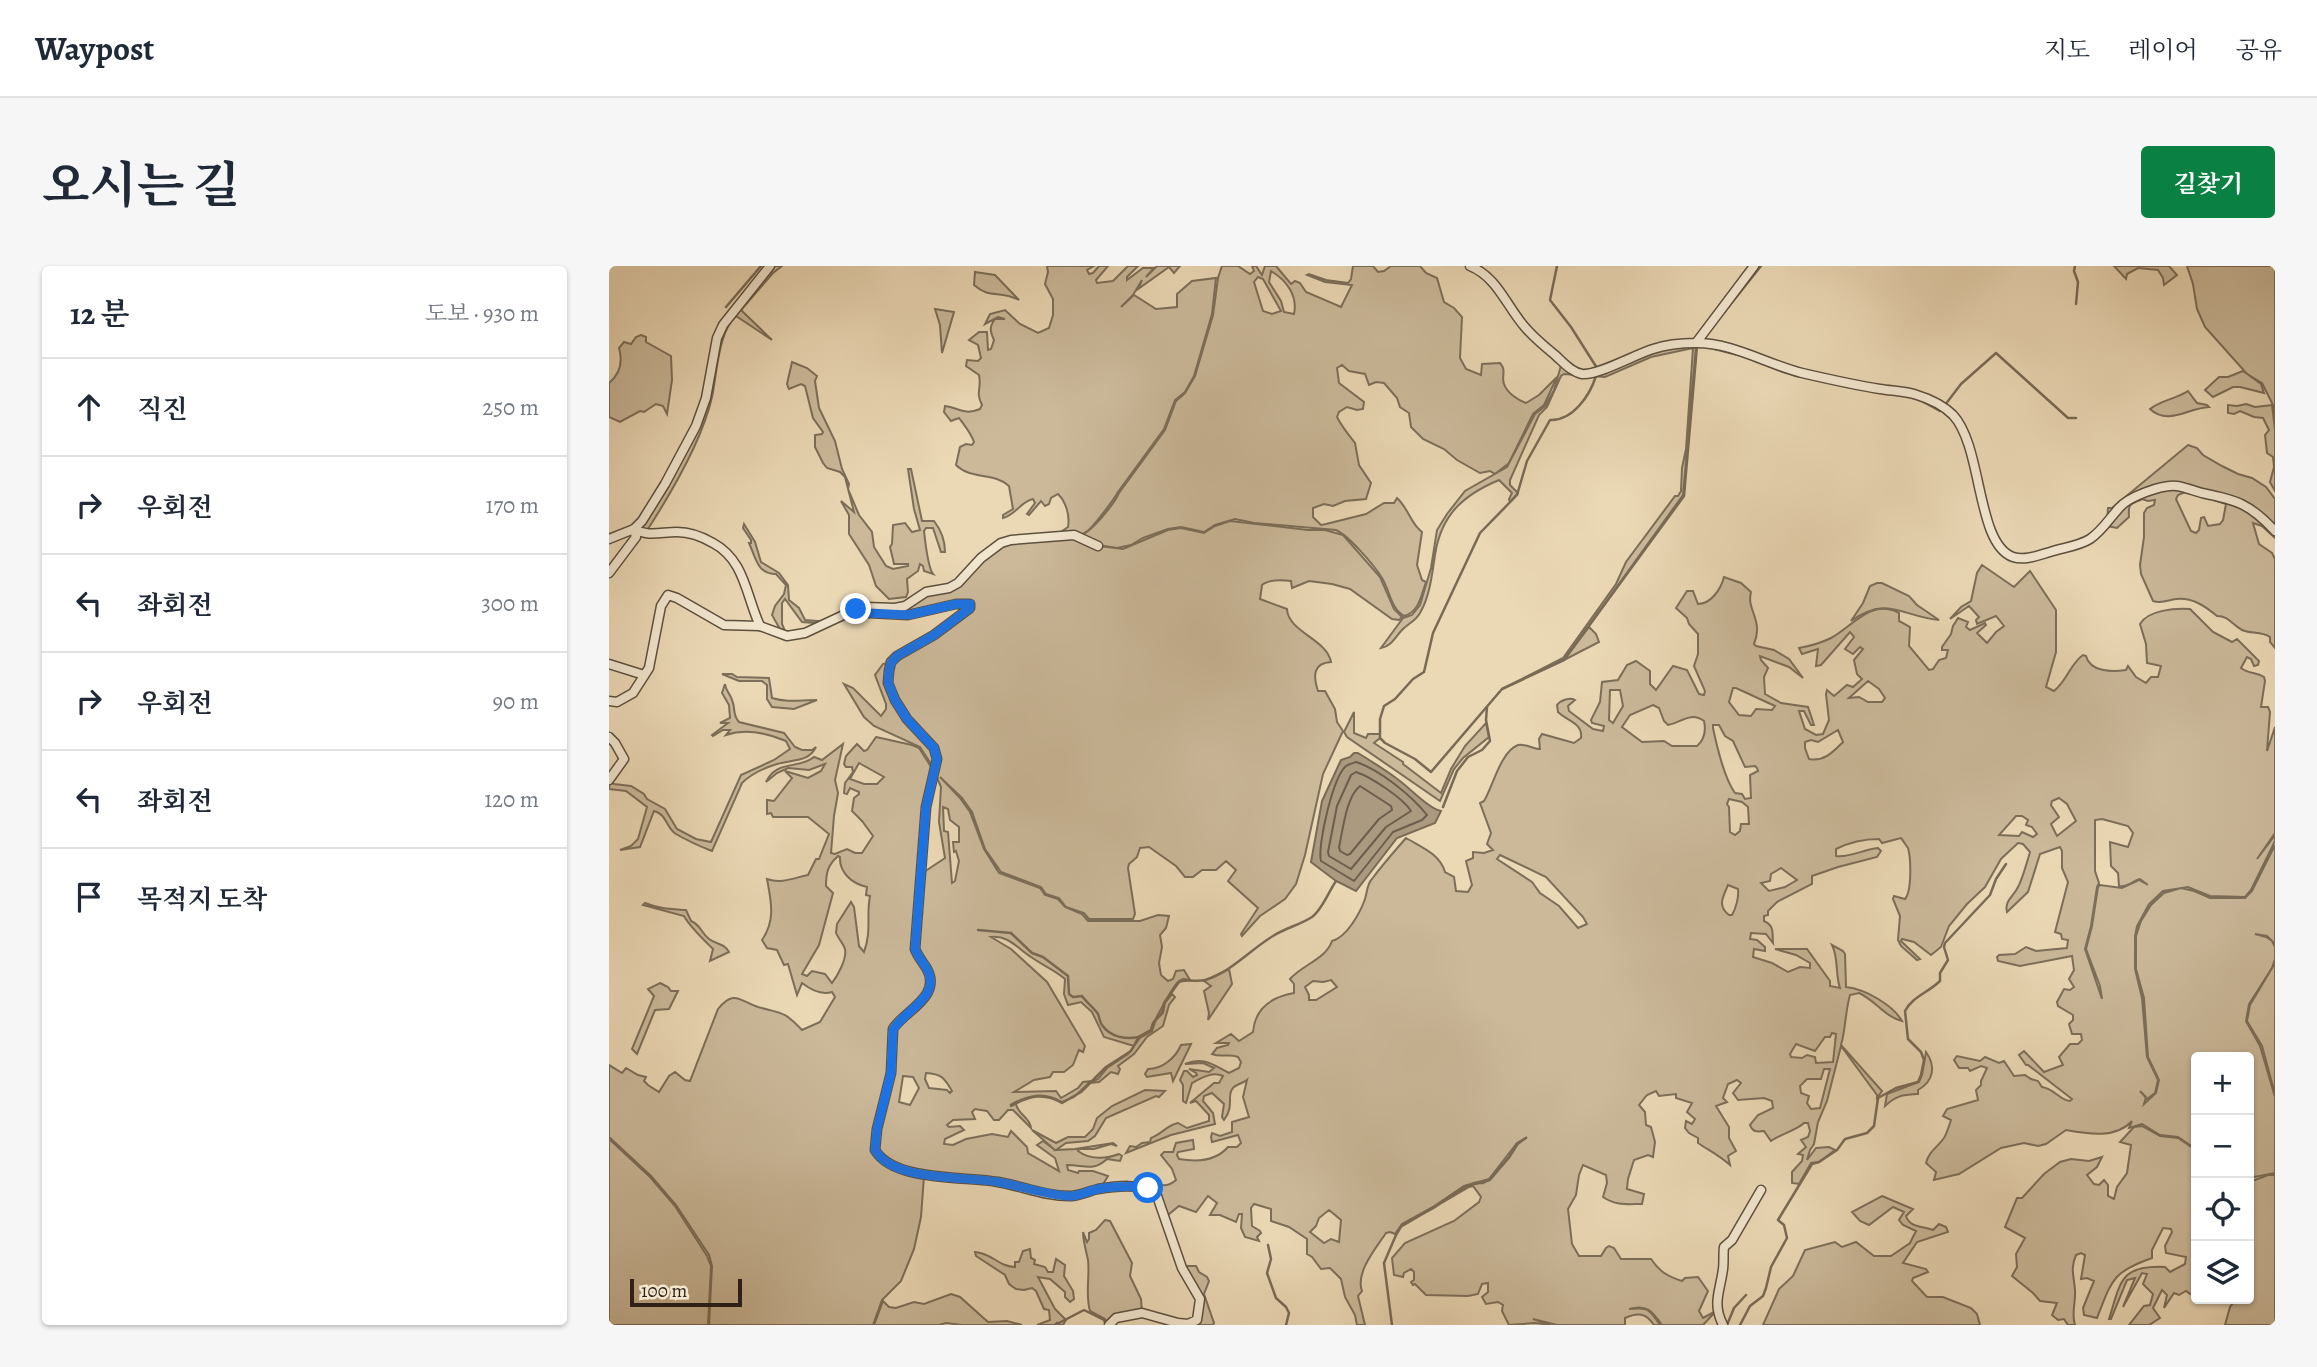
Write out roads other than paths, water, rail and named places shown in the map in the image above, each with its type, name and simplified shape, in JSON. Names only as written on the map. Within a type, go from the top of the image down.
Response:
[{"type":"street","points":[[609,539],[634,529],[665,484],[696,426],[706,398],[717,338],[723,325],[770,266]]},
{"type":"street","points":[[1470,266],[1491,280],[1535,338],[1570,368],[1581,373],[1601,371],[1674,343],[1710,344],[1738,350],[1785,369],[1910,393],[1942,406],[1966,433],[1974,458],[1983,509],[1993,537],[2013,557],[2031,557],[2085,541],[2106,525],[2123,504],[2147,492],[2170,486],[2227,497],[2261,517],[2275,531]]},
{"type":"street","points":[[1696,343],[1754,266]]},
{"type":"street","points":[[609,573],[636,537],[634,529]]},
{"type":"street","points":[[634,529],[642,534],[691,533],[720,546],[733,558],[742,573],[760,626]]},
{"type":"street","points":[[609,701],[617,702],[633,694],[649,668],[654,632],[661,606],[668,595],[725,625],[760,626],[787,636],[827,625],[838,617],[865,607],[905,606],[926,593],[949,588],[958,583],[981,558],[1006,541],[1074,535],[1098,546]]},
{"type":"street","points":[[850,612],[908,615],[956,604],[970,604],[970,608],[934,635],[897,656],[889,671],[888,682],[895,700],[907,719],[934,748],[937,759],[926,807],[915,949],[919,960],[928,970],[930,982],[928,993],[893,1030],[891,1073],[877,1129],[875,1150],[890,1164],[925,1175],[999,1182],[1065,1196],[1100,1189],[1142,1186],[1156,1194],[1182,1268],[1200,1299],[1197,1320],[1188,1324],[1178,1323],[1142,1314],[1117,1318],[1109,1325]]},
{"type":"street","points":[[609,664],[644,675]]},
{"type":"street","points":[[609,737],[624,759],[609,780]]},
{"type":"street","points":[[1723,1325],[1717,1314],[1716,1302],[1724,1268],[1724,1247],[1732,1240],[1761,1190]]},
{"type":"water","points":[[1354,753],[1382,768],[1425,802],[1441,811],[1435,823],[1397,838],[1356,891],[1336,881],[1311,862],[1322,801],[1341,760]]},
{"type":"waterway","points":[[726,307],[761,266]]},
{"type":"waterway","points":[[1557,266],[1550,300],[1597,368]]},
{"type":"waterway","points":[[1722,315],[1761,266]]},
{"type":"waterway","points":[[2075,266],[2078,282],[2076,304]]},
{"type":"waterway","points":[[1606,373],[1596,376],[1585,399],[1573,412],[1550,420],[1527,461],[1517,495],[1480,533],[1433,633],[1424,672],[1384,706],[1380,719],[1380,738],[1431,772],[1502,689],[1564,660],[1684,496],[1697,346]]},
{"type":"waterway","points":[[1715,349],[1746,357]]},
{"type":"waterway","points":[[1945,405],[1961,384],[1996,353],[2068,418],[2076,418]]},
{"type":"waterway","points":[[1759,362],[1792,374]]},
{"type":"waterway","points":[[1918,399],[1940,411],[1943,409]]},
{"type":"waterway","points":[[1443,807],[1457,771],[1468,757],[1482,750],[1490,741],[1486,720],[1487,707]]},
{"type":"waterway","points":[[1740,1325],[1750,1306],[1763,1296],[1771,1267],[1787,1238],[1784,1225],[1778,1220],[1812,1164],[1837,1150],[1845,1139],[1867,1133],[1874,1126],[1878,1098],[1896,1088],[1918,1082],[1924,1060],[1921,1052],[1908,1039],[1905,1011],[1912,1002],[1940,981],[1940,973],[1948,960],[1945,943],[1990,895],[2006,864]]},
{"type":"waterway","points":[[1011,1106],[1043,1096],[1062,1103],[1081,1092],[1106,1067],[1131,1051],[1139,1037],[1151,1030],[1162,1012],[1164,1003],[1179,982],[1202,981],[1214,977],[1273,936],[1312,917],[1336,881]]},
{"type":"waterway","points":[[978,930],[1011,933],[1032,953],[1043,957],[1068,976],[1069,994],[1073,997],[1082,996],[1109,1032],[1124,1038],[1139,1037]]},
{"type":"waterway","points":[[1392,1325],[1384,1263],[1402,1225],[1464,1187],[1489,1180],[1517,1144],[1526,1138]]},
{"type":"waterway","points":[[1268,1245],[1271,1259],[1267,1273],[1276,1298],[1289,1313],[1286,1325]]},
{"type":"waterway","points":[[1727,1325],[1734,1308],[1746,1295]]},
{"type":"waterway","points":[[1055,1325],[1084,1310],[1104,1320],[1106,1325]]}]
